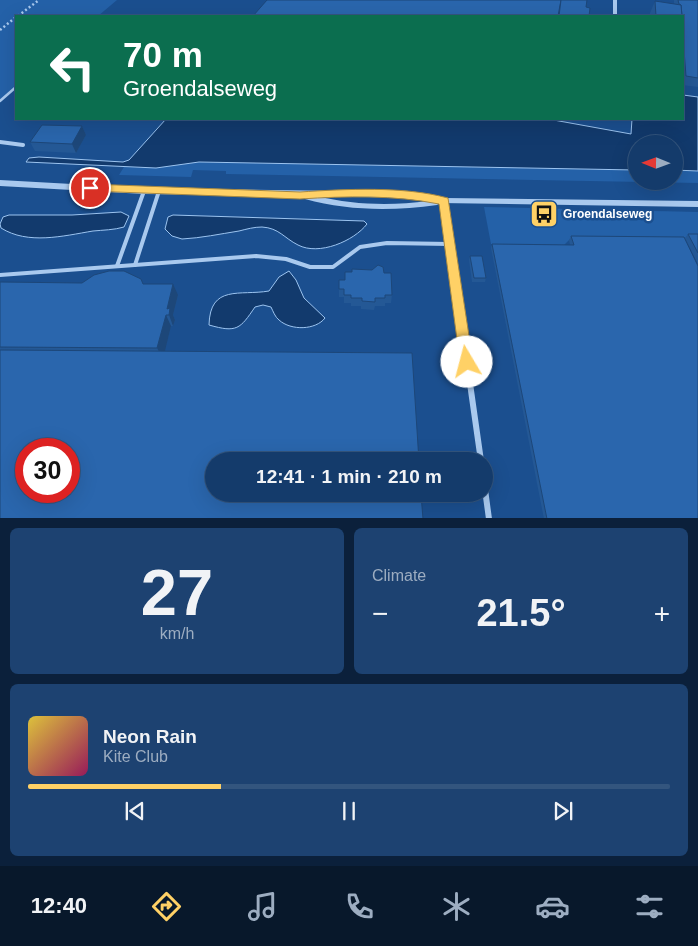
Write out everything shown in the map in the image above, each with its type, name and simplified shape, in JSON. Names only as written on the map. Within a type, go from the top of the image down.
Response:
[{"type":"street","points":[[615,0],[615,15]]},
{"type":"street","points":[[0,183],[159,191],[300,195],[326,202],[415,206],[444,201],[698,204]]},
{"type":"street","points":[[444,201],[480,452]]},
{"type":"street","points":[[487,502],[489,518]]},
{"type":"lane","points":[[0,101],[15,88]]},
{"type":"lane","points":[[0,142],[23,145]]},
{"type":"lane","points":[[117,266],[144,190]]},
{"type":"lane","points":[[135,265],[159,191]]},
{"type":"lane","points":[[0,275],[256,256],[286,260],[310,268],[333,266],[360,247],[388,243],[450,244]]},
{"type":"path","points":[[20,15],[39,0]]},
{"type":"path","points":[[0,30],[15,19]]},
{"type":"shaded area","points":[[0,0],[117,0],[99,15],[15,15],[15,87],[0,100]]},
{"type":"shaded area","points":[[684,95],[698,97],[698,171],[683,170],[683,135],[628,135],[628,170],[199,162],[156,168],[26,162],[29,158],[39,157],[123,162],[129,160],[165,120],[554,120],[631,134],[632,120],[684,120]]},
{"type":"shaded area","points":[[199,162],[628,170],[628,182],[226,174],[226,171],[193,170],[191,177],[119,175],[124,167],[156,168]]},
{"type":"shaded area","points":[[683,170],[698,171],[698,183],[683,183]]},
{"type":"shaded area","points":[[484,207],[698,212],[698,239],[570,239],[564,245],[491,244]]},
{"type":"shaded area","points":[[121,212],[129,216],[124,227],[58,237],[34,238],[23,236],[1,228],[0,224],[3,217],[9,215],[72,215]]},
{"type":"shaded area","points":[[173,215],[364,221],[367,224],[354,236],[345,241],[326,248],[316,249],[298,245],[277,231],[262,227],[182,239],[172,236],[165,229],[168,217]]},
{"type":"shaded area","points":[[289,271],[296,280],[304,298],[325,318],[321,322],[303,328],[290,326],[278,319],[271,307],[263,305],[255,307],[241,324],[232,329],[209,325],[215,303],[221,298],[228,294],[269,291],[279,277]]},
{"type":"building","points":[[267,0],[561,0],[558,15],[254,15]]},
{"type":"building","points":[[561,0],[587,0],[586,7],[590,8],[589,15],[559,15]]},
{"type":"building","points":[[678,0],[698,0],[698,78],[686,76],[684,15],[682,15],[681,5]]},
{"type":"building","points":[[655,1],[681,5],[682,15],[656,15]]},
{"type":"building","points":[[42,125],[82,126],[72,144],[30,142]]},
{"type":"building","points":[[688,234],[698,234],[698,253]]},
{"type":"building","points":[[571,236],[684,237],[698,266],[698,518],[547,518],[492,244],[574,245]]},
{"type":"building","points":[[470,256],[482,256],[486,278],[474,278]]},
{"type":"building","points":[[378,265],[383,267],[384,273],[391,273],[392,295],[385,295],[385,298],[375,298],[375,302],[362,301],[362,298],[351,298],[351,295],[344,295],[344,289],[339,289],[339,280],[345,280],[345,272],[352,272],[352,269],[372,270]]},
{"type":"building","points":[[109,271],[124,271],[141,279],[143,284],[173,284],[167,309],[170,308],[169,315],[166,315],[157,348],[0,347],[0,282],[82,283],[94,275]]},
{"type":"building","points":[[0,350],[412,353],[418,452],[205,452],[205,502],[422,502],[423,518],[0,518]]},
{"type":"place","name":"Groendalseweg","points":[[544,214]]},
{"type":"route","points":[[90,188],[300,195],[330,193],[414,196],[444,201],[467,362]]}]
